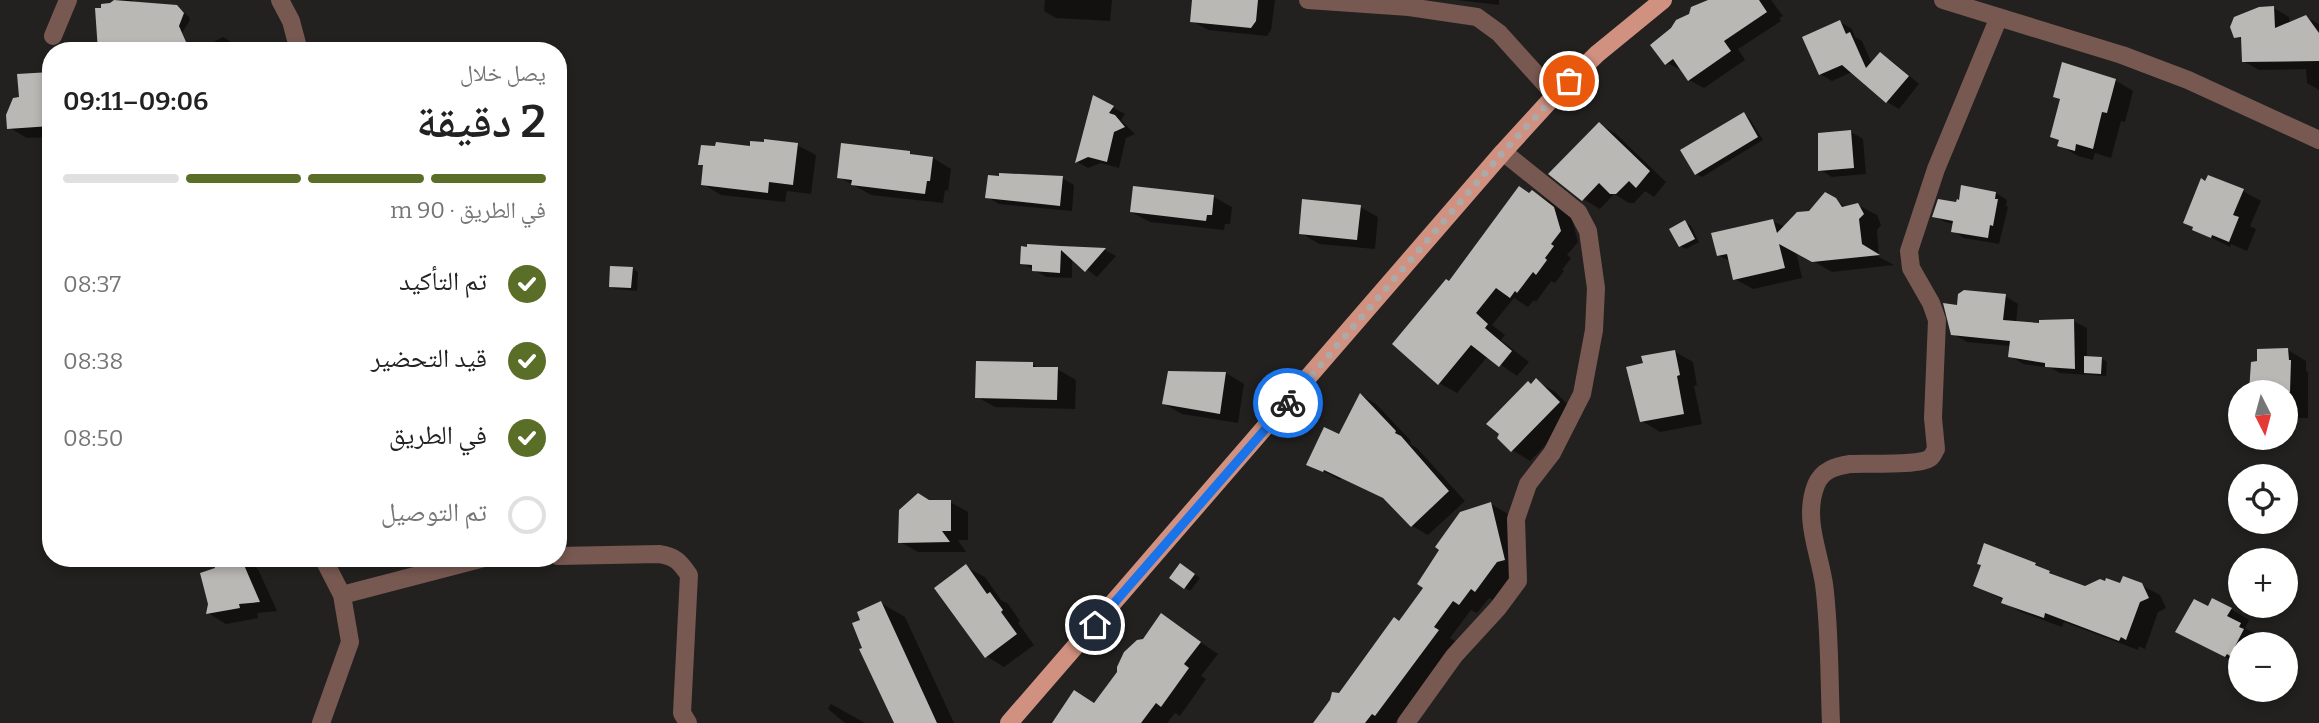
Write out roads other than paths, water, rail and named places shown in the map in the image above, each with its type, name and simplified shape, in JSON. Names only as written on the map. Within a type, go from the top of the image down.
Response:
[{"type":"main road","points":[[1009,723],[1503,152],[1597,54],[1663,0]]},
{"type":"street","points":[[52,36],[68,0]]},
{"type":"street","points":[[280,0],[291,21],[297,42]]},
{"type":"street","points":[[1308,0],[1409,7],[1477,16],[1499,33],[1555,95]]},
{"type":"street","points":[[1943,0],[2122,55],[2188,80],[2319,140]]},
{"type":"street","points":[[1831,723],[1828,631],[1824,584],[1811,523],[1812,496],[1819,477],[1840,465],[1917,462],[1929,458],[1936,449],[1933,418],[1937,320],[1912,268],[1909,251],[1936,169],[1999,17]]},
{"type":"street","points":[[1406,723],[1454,656],[1498,608],[1518,581],[1516,519],[1528,484],[1552,453],[1582,394],[1594,330],[1596,288],[1588,231],[1578,212],[1503,152]]},
{"type":"street","points":[[567,556],[659,554],[670,555],[680,561],[689,575],[682,713],[688,723]]},
{"type":"street","points":[[321,723],[350,642],[342,595],[328,567]]},
{"type":"street","points":[[342,595],[449,567]]}]
